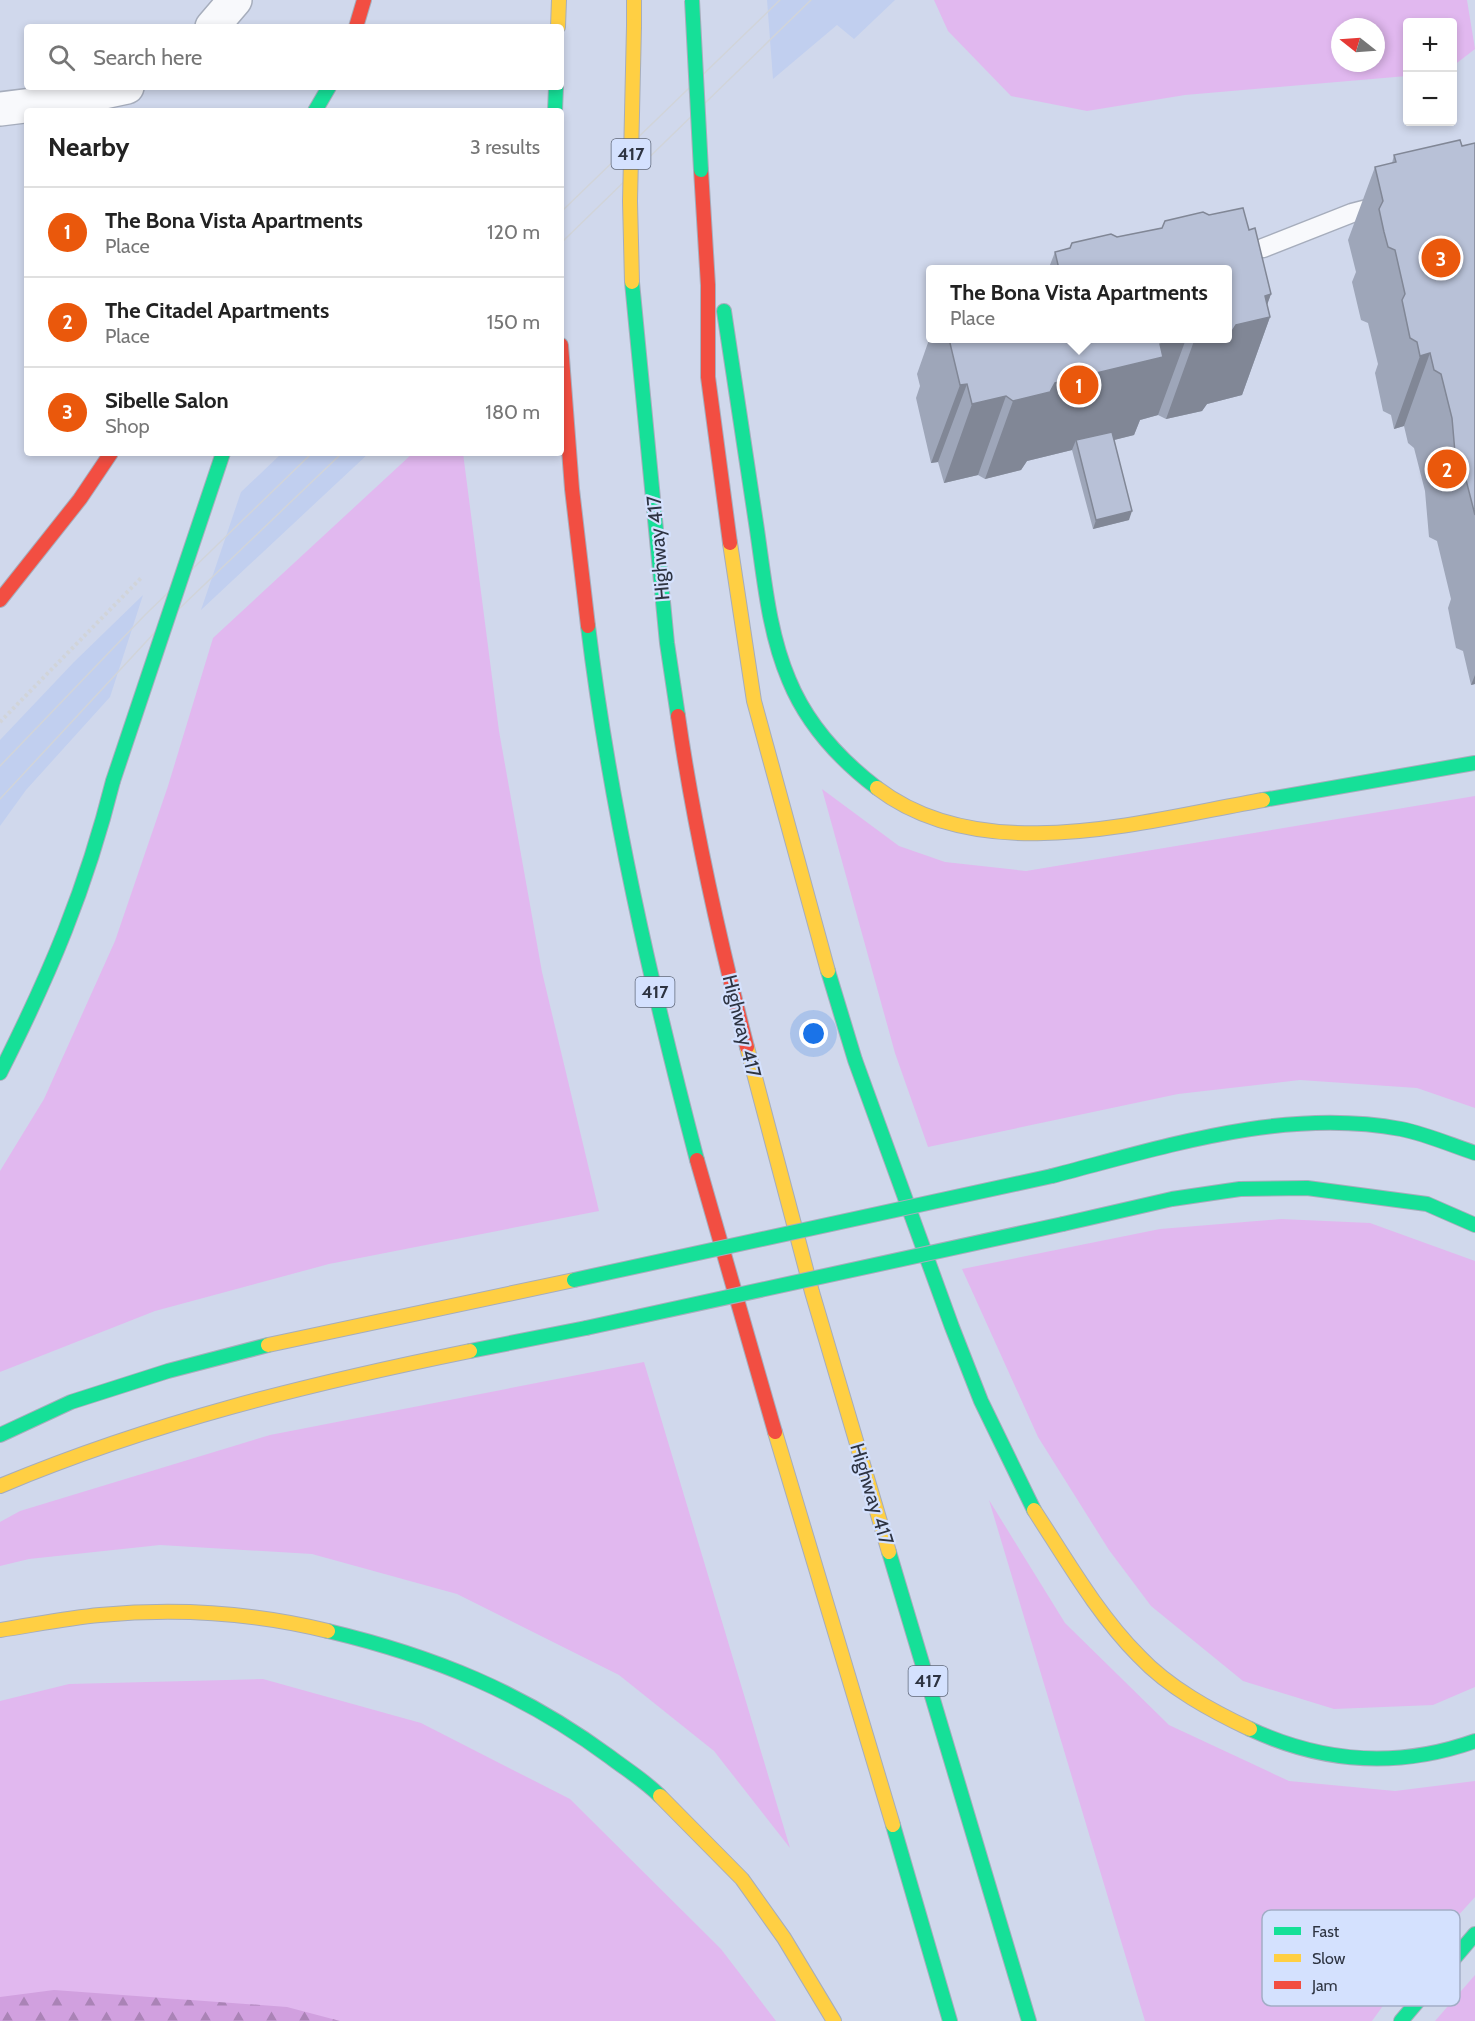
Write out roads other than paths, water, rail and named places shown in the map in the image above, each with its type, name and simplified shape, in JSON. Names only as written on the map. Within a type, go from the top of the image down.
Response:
[{"type":"highway","points":[[357,24],[364,0]]},
{"type":"highway","points":[[558,24],[559,0]]},
{"type":"highway","name":"Highway 417","points":[[634,0],[631,130],[632,282],[667,643],[689,792],[721,947],[812,1292],[1029,2021]]},
{"type":"highway","points":[[692,0],[708,285],[708,377],[736,591],[754,701],[811,916],[855,1060],[981,1401],[1027,1500],[1085,1588],[1139,1658],[1204,1707],[1283,1744],[1363,1760],[1444,1752],[1475,1741]]},
{"type":"highway","points":[[317,108],[327,90]]},
{"type":"highway","points":[[336,103],[339,90]]},
{"type":"highway","points":[[701,170],[766,589],[779,654],[802,706],[817,731],[837,754],[880,791],[935,820],[996,831],[1040,833],[1096,829],[1475,763]]},
{"type":"highway","name":"417","points":[[564,384],[581,576],[617,808],[638,918],[679,1092],[749,1347],[950,2021]]},
{"type":"highway","points":[[0,600],[80,499],[109,456]]},
{"type":"highway","points":[[0,1073],[33,1009],[70,922],[95,853],[113,781],[222,456]]},
{"type":"highway","points":[[0,1435],[71,1402],[168,1371],[284,1341],[1052,1176],[1194,1139],[1283,1126],[1337,1123],[1402,1129],[1475,1154]]},
{"type":"highway","points":[[0,1486],[35,1470],[140,1433],[344,1379],[1172,1199],[1240,1189],[1307,1188],[1427,1204],[1475,1225]]},
{"type":"highway","points":[[0,1630],[38,1622],[116,1613],[214,1611],[309,1624],[398,1647],[491,1683],[573,1730],[663,1797],[726,1860],[787,1939],[834,2021]]},
{"type":"highway","points":[[1460,1952],[1475,1934]]},
{"type":"highway","points":[[1401,2021],[1414,2006]]},
{"type":"street","points":[[215,24],[235,0]]},
{"type":"street","points":[[0,109],[57,102],[113,90]]},
{"type":"lane","points":[[1263,248],[1352,213],[1396,202]]},
{"type":"tram line","points":[[564,209],[780,0]]},
{"type":"tram line","points":[[564,240],[811,0]]},
{"type":"tram line","points":[[0,766],[145,615],[309,456]]},
{"type":"tram line","points":[[0,799],[158,629],[339,456]]},
{"type":"place","name":"Sibelle Salon","points":[[1441,258]]},
{"type":"place","name":"The Bona Vista Apartments","points":[[1079,385]]},
{"type":"place","name":"The Citadel Apartments","points":[[1447,469]]}]
